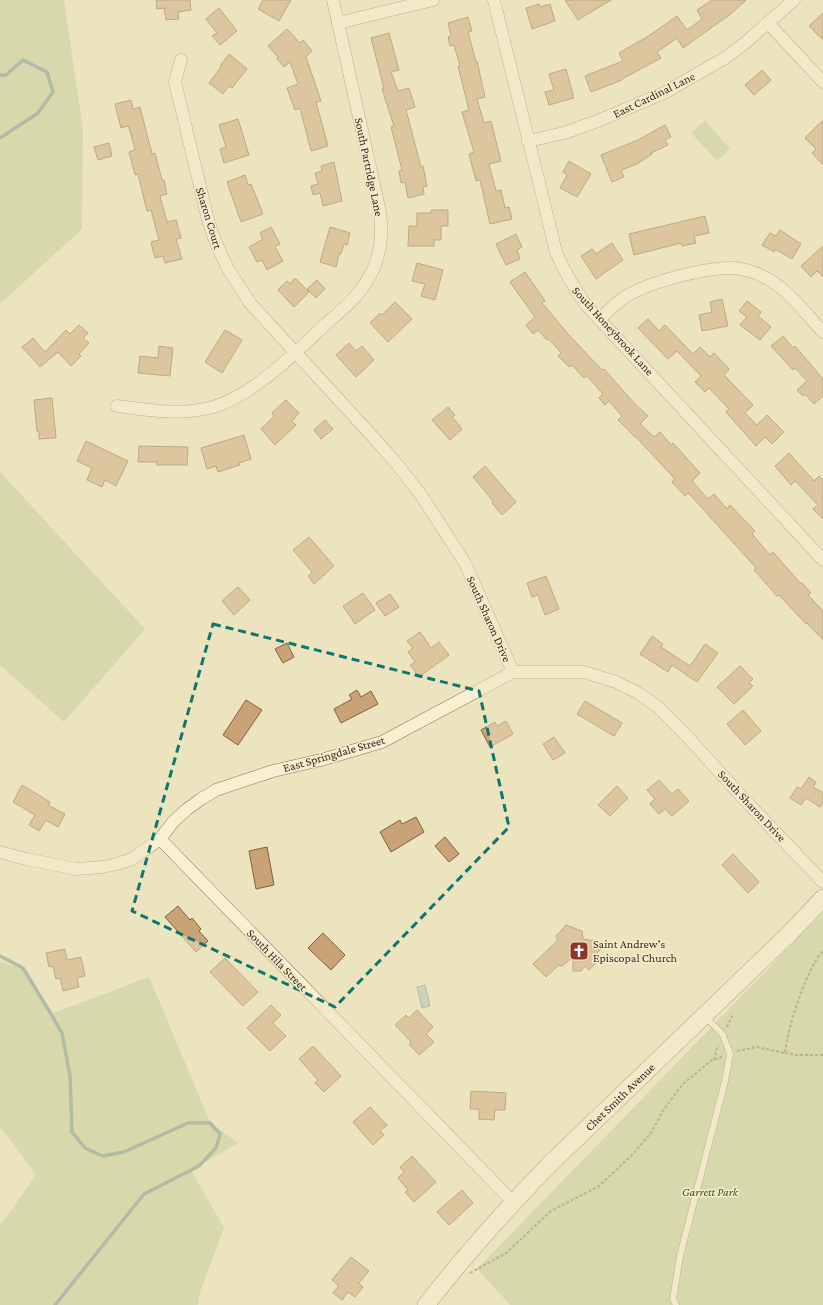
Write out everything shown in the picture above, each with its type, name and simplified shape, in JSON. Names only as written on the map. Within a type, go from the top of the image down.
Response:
[{"type":"street","name":"South Partridge Lane","points":[[117,406],[173,413],[214,407],[242,394],[270,374],[295,353],[361,290],[374,267],[381,242],[382,227],[380,212],[332,0]]},
{"type":"street","points":[[338,23],[433,0]]},
{"type":"street","name":"South Honeybrook Lane","points":[[494,0],[556,252],[564,272],[574,289],[586,304],[823,560]]},
{"type":"street","name":"East Cardinal Lane","points":[[528,141],[564,133],[596,122],[664,93],[725,58],[745,43],[794,0]]},
{"type":"street","points":[[768,23],[823,82]]},
{"type":"street","name":"Sharon Court","points":[[181,60],[175,82],[197,177],[216,243],[228,270],[250,303],[295,353]]},
{"type":"street","points":[[600,319],[624,298],[645,286],[694,274],[719,269],[734,268],[760,275],[770,280],[787,293],[823,332]]},
{"type":"street","name":"South Sharon Drive","points":[[295,353],[373,436],[421,495],[464,563],[513,672],[584,672],[616,682],[652,702],[685,734],[823,882]]},
{"type":"street","name":"East Springdale Street","points":[[160,839],[173,822],[186,810],[200,799],[216,790],[273,771],[321,760],[382,742],[513,672]]},
{"type":"street","points":[[0,852],[55,865],[76,869],[89,869],[118,864],[132,859],[160,839]]},
{"type":"street","name":"South Hila Street","points":[[160,839],[513,1202]]},
{"type":"street","name":"Chet Smith Avenue","points":[[426,1305],[451,1273],[513,1202],[789,934],[823,898]]},
{"type":"lane","points":[[676,1305],[673,1299],[680,1256],[725,1081],[730,1054],[723,1035],[704,1015]]},
{"type":"path","points":[[785,1053],[786,1040],[795,1009],[808,976],[818,956],[823,950]]},
{"type":"path","points":[[465,1277],[506,1253],[551,1211],[598,1186],[633,1154],[651,1133],[664,1109],[684,1084],[712,1060],[757,1047],[797,1055],[823,1055]]},
{"type":"highlighted area","points":[[213,624],[479,691],[509,827],[335,1007],[132,911]]},
{"type":"green space","points":[[0,0],[64,0],[83,130],[82,229],[0,304]]},
{"type":"green space","points":[[705,120],[730,149],[717,161],[691,133]]},
{"type":"green space","points":[[0,472],[145,629],[64,722],[0,665]]},
{"type":"green space","name":"Garrett Park","points":[[823,912],[823,1305],[510,1305],[477,1269]]},
{"type":"green space","points":[[0,962],[23,968],[51,1014],[149,977],[210,1122],[238,1143],[191,1170],[224,1228],[200,1292],[198,1305],[0,1305],[0,1226],[36,1175],[0,1126]]},
{"type":"water","points":[[425,985],[430,1006],[422,1008],[417,987]]},
{"type":"building","points":[[156,0],[190,0],[191,10],[178,12],[179,19],[166,20],[164,8],[157,9]]},
{"type":"building","points":[[263,0],[291,0],[279,21],[258,9]]},
{"type":"building","points":[[565,0],[611,0],[578,20]]},
{"type":"building","points":[[712,0],[746,0],[732,13],[683,48],[677,38],[657,52],[661,58],[622,80],[591,92],[585,76],[623,61],[619,53],[650,35],[677,16],[687,30],[702,19],[697,10]]},
{"type":"building","points":[[539,4],[540,7],[550,4],[555,21],[532,29],[526,8]]},
{"type":"building","points":[[219,8],[237,31],[220,45],[212,36],[217,33],[206,19]]},
{"type":"building","points":[[823,13],[823,40],[809,26]]},
{"type":"building","points":[[468,17],[472,31],[468,32],[476,62],[477,61],[485,97],[477,99],[484,123],[491,121],[501,161],[489,164],[496,191],[501,190],[505,208],[509,207],[512,219],[490,224],[480,180],[476,181],[469,154],[474,152],[462,112],[469,110],[458,66],[460,66],[454,45],[450,46],[448,37],[451,36],[448,23]]},
{"type":"building","points":[[287,29],[300,43],[303,40],[312,51],[306,57],[321,101],[316,102],[328,146],[311,151],[300,108],[295,110],[287,88],[298,84],[290,62],[284,67],[277,59],[278,57],[268,46]]},
{"type":"building","points":[[389,33],[399,70],[391,72],[398,91],[409,88],[415,107],[406,110],[421,167],[423,166],[427,186],[423,187],[424,194],[408,198],[405,182],[401,183],[399,171],[402,170],[391,127],[394,126],[382,89],[384,89],[371,38]]},
{"type":"building","points":[[229,54],[247,69],[232,88],[229,86],[223,94],[209,83]]},
{"type":"building","points":[[566,69],[574,98],[549,105],[545,92],[554,90],[549,74]]},
{"type":"building","points":[[762,70],[771,80],[754,95],[745,85]]},
{"type":"building","points":[[131,100],[133,109],[140,107],[152,154],[155,153],[162,180],[164,180],[167,194],[160,196],[167,222],[176,220],[181,238],[176,239],[182,259],[165,263],[163,256],[155,258],[151,242],[159,240],[151,210],[147,211],[138,174],[135,175],[129,152],[135,150],[130,131],[128,126],[121,128],[115,104]]},
{"type":"building","points":[[238,119],[249,155],[224,163],[220,149],[226,147],[219,125]]},
{"type":"building","points":[[823,120],[823,165],[812,153],[816,149],[805,138]]},
{"type":"building","points":[[665,125],[671,137],[665,140],[668,145],[651,153],[652,154],[637,164],[621,170],[624,177],[612,182],[601,155],[638,140]]},
{"type":"building","points":[[109,143],[112,156],[98,160],[94,147]]},
{"type":"building","points":[[569,161],[591,174],[577,197],[560,188],[567,175],[563,172]]},
{"type":"building","points":[[334,162],[342,201],[323,206],[320,193],[313,195],[311,186],[318,184],[315,173],[322,171],[321,166]]},
{"type":"building","points":[[245,175],[248,185],[251,184],[263,214],[241,222],[227,182]]},
{"type":"building","points":[[431,210],[448,210],[448,226],[441,226],[441,240],[434,240],[434,246],[408,246],[409,226],[417,226],[417,213],[431,213]]},
{"type":"building","points":[[705,216],[709,233],[694,236],[696,243],[682,246],[681,243],[634,255],[629,234]]},
{"type":"building","points":[[271,227],[280,244],[275,247],[283,261],[267,270],[262,260],[257,262],[249,247],[263,239],[260,233]]},
{"type":"building","points":[[330,227],[350,233],[347,245],[344,244],[341,254],[339,254],[336,267],[320,262]]},
{"type":"building","points":[[780,230],[801,244],[792,259],[775,249],[774,252],[762,245],[770,233],[776,236]]},
{"type":"building","points":[[516,234],[522,247],[517,250],[520,259],[506,265],[496,244]]},
{"type":"building","points":[[612,243],[623,260],[596,279],[581,256],[592,249],[596,254]]},
{"type":"building","points":[[823,246],[823,277],[817,271],[811,277],[801,266]]},
{"type":"building","points":[[417,263],[443,270],[435,300],[421,296],[425,284],[412,281]]},
{"type":"building","points":[[525,272],[545,301],[542,303],[568,334],[602,370],[604,369],[635,404],[648,416],[640,424],[654,437],[660,432],[671,445],[673,443],[700,473],[692,481],[708,499],[714,494],[727,509],[730,505],[755,531],[752,534],[770,555],[773,552],[800,583],[801,582],[811,593],[808,595],[823,611],[823,640],[779,595],[777,596],[754,570],[756,568],[694,499],[688,493],[685,496],[672,482],[675,479],[618,420],[622,416],[609,401],[605,405],[599,398],[603,394],[587,376],[584,378],[572,365],[569,367],[558,356],[561,353],[549,339],[547,340],[538,330],[533,334],[526,325],[535,317],[510,282]]},
{"type":"building","points":[[295,278],[309,292],[294,307],[278,290],[287,281],[290,284]]},
{"type":"building","points":[[317,280],[325,289],[316,298],[307,289]]},
{"type":"building","points":[[722,299],[728,326],[702,331],[699,315],[712,312],[710,302]]},
{"type":"building","points":[[747,301],[761,312],[758,316],[771,327],[760,340],[740,325],[747,317],[739,311]]},
{"type":"building","points":[[395,302],[412,319],[388,342],[370,323],[380,313],[382,315]]},
{"type":"building","points":[[648,319],[659,331],[665,325],[693,354],[700,347],[710,357],[714,353],[729,369],[724,375],[753,405],[745,413],[757,425],[767,415],[784,432],[772,444],[765,437],[756,446],[726,412],[729,409],[709,388],[705,392],[695,382],[701,376],[677,351],[668,359],[638,328]]},
{"type":"building","points":[[79,325],[88,333],[83,338],[89,343],[79,354],[81,356],[71,366],[58,352],[40,367],[22,347],[33,338],[45,352],[66,330],[70,334]]},
{"type":"building","points":[[225,330],[242,340],[222,373],[205,362]]},
{"type":"building","points":[[783,336],[793,348],[795,346],[823,379],[823,396],[814,404],[805,394],[803,396],[797,390],[807,381],[795,368],[793,370],[771,346]]},
{"type":"building","points":[[349,343],[356,351],[362,346],[374,360],[356,377],[336,355]]},
{"type":"building","points":[[159,346],[173,348],[170,376],[138,373],[140,356],[158,358]]},
{"type":"building","points":[[52,398],[56,438],[39,439],[34,400]]},
{"type":"building","points":[[286,400],[299,413],[292,421],[296,425],[275,445],[261,429],[274,416],[272,413]]},
{"type":"building","points":[[448,407],[455,415],[452,417],[462,429],[450,440],[432,420]]},
{"type":"building","points":[[325,420],[333,429],[321,439],[314,430]]},
{"type":"building","points":[[244,435],[251,459],[239,463],[240,465],[218,472],[216,466],[207,469],[201,448]]},
{"type":"building","points":[[86,441],[128,461],[116,486],[105,480],[102,487],[87,480],[92,468],[77,461]]},
{"type":"building","points":[[139,446],[188,447],[187,465],[157,465],[157,462],[138,462]]},
{"type":"building","points":[[789,453],[814,481],[819,476],[823,480],[823,519],[813,509],[818,505],[795,481],[791,485],[775,466]]},
{"type":"building","points":[[485,466],[516,502],[502,515],[492,503],[493,501],[473,477]]},
{"type":"building","points":[[309,537],[334,566],[314,584],[308,576],[312,572],[293,550]]},
{"type":"building","points":[[546,576],[559,609],[545,615],[538,595],[532,597],[527,583]]},
{"type":"building","points":[[238,587],[250,600],[234,615],[222,601]]},
{"type":"building","points":[[363,593],[375,610],[355,624],[343,606]]},
{"type":"building","points":[[390,594],[399,607],[385,616],[376,603]]},
{"type":"building","points":[[420,632],[431,648],[439,642],[449,655],[419,677],[410,665],[415,662],[408,652],[413,648],[407,641]]},
{"type":"building","points":[[652,636],[663,644],[661,647],[690,666],[705,644],[718,653],[697,682],[672,665],[668,672],[640,654]]},
{"type":"building","points":[[287,643],[294,657],[283,663],[275,649]]},
{"type":"building","points":[[740,666],[753,679],[749,683],[753,686],[734,704],[717,687]]},
{"type":"building","points":[[357,690],[361,697],[371,691],[378,704],[341,723],[334,709],[352,699],[349,695]]},
{"type":"building","points":[[246,700],[262,710],[238,745],[223,735]]},
{"type":"building","points":[[585,701],[622,723],[614,736],[577,714]]},
{"type":"building","points":[[743,710],[761,731],[745,745],[727,724]]},
{"type":"building","points":[[506,721],[513,734],[490,747],[481,730],[495,722],[497,726]]},
{"type":"building","points":[[554,737],[565,753],[553,760],[543,744]]},
{"type":"building","points":[[809,777],[816,782],[813,787],[823,793],[823,802],[820,807],[806,798],[801,805],[790,798],[797,787],[801,789]]},
{"type":"building","points":[[659,780],[672,794],[678,789],[689,801],[672,816],[665,809],[659,814],[650,804],[655,799],[647,790]]},
{"type":"building","points":[[22,785],[50,802],[48,805],[65,814],[58,827],[46,820],[39,831],[29,825],[35,815],[13,802]]},
{"type":"building","points":[[617,786],[628,798],[610,816],[598,805]]},
{"type":"building","points":[[416,817],[424,832],[391,852],[380,832],[400,820],[402,824]]},
{"type":"building","points":[[445,837],[459,854],[449,862],[435,846]]},
{"type":"building","points":[[267,847],[274,885],[256,889],[249,851]]},
{"type":"building","points":[[733,854],[759,882],[748,893],[722,865]]},
{"type":"building","points":[[178,906],[190,920],[192,918],[201,929],[199,931],[208,941],[196,952],[165,917]]},
{"type":"building","name":"Saint Andrew's Episcopal Church","points":[[566,925],[582,931],[583,939],[595,941],[594,943],[603,947],[596,954],[601,958],[589,970],[585,966],[581,971],[573,971],[573,957],[562,966],[559,965],[546,977],[533,964],[558,940],[556,936]]},
{"type":"building","points":[[323,933],[345,955],[331,970],[308,948]]},
{"type":"building","points":[[65,949],[67,960],[81,957],[85,976],[77,978],[79,987],[63,991],[60,978],[56,979],[53,966],[49,967],[46,953]]},
{"type":"building","points":[[225,958],[258,992],[243,1006],[210,972]]},
{"type":"building","points":[[271,1005],[281,1015],[273,1023],[286,1036],[270,1051],[247,1028]]},
{"type":"building","points":[[417,1010],[433,1027],[426,1034],[434,1042],[419,1055],[409,1044],[411,1042],[395,1025],[406,1015],[409,1018]]},
{"type":"building","points":[[313,1046],[341,1076],[324,1092],[315,1083],[318,1080],[299,1059]]},
{"type":"building","points":[[471,1091],[506,1093],[505,1110],[495,1110],[494,1120],[479,1119],[479,1109],[470,1109]]},
{"type":"building","points":[[370,1107],[387,1125],[380,1131],[384,1135],[373,1145],[353,1122]]},
{"type":"building","points":[[412,1156],[436,1182],[414,1202],[405,1192],[408,1190],[398,1178],[404,1172],[400,1167]]},
{"type":"building","points":[[462,1190],[473,1203],[449,1225],[437,1212]]},
{"type":"building","points":[[351,1257],[369,1271],[359,1283],[363,1287],[355,1297],[348,1292],[342,1300],[333,1293],[339,1286],[332,1280]]},
{"type":"waterway","points":[[0,75],[6,75],[23,60],[47,72],[53,92],[38,113],[0,138]]},
{"type":"waterway","points":[[0,956],[23,968],[62,1033],[70,1076],[72,1132],[85,1148],[103,1156],[124,1152],[188,1123],[210,1123],[220,1134],[216,1148],[199,1166],[144,1194],[55,1305]]},
{"type":"place","name":"Saint Andrew's Episcopal Church","points":[[579,951]]}]
